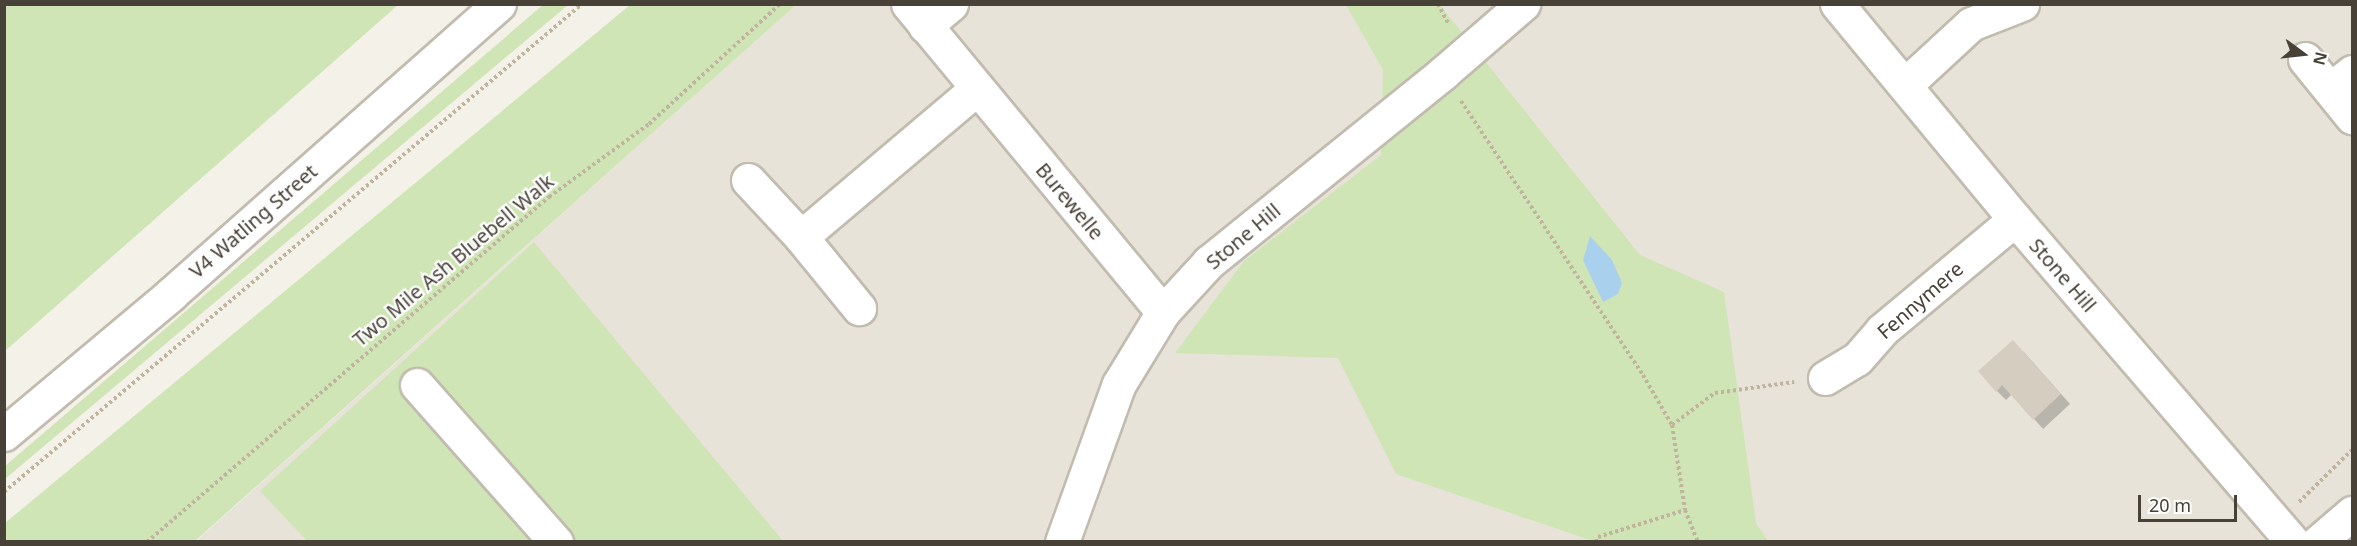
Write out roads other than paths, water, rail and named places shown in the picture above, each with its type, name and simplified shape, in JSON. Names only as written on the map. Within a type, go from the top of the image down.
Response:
[{"type":"street","name":"V4 Watling Street","points":[[4,434],[170,295],[499,4]]},
{"type":"street","name":"Burewelle","points":[[951,4],[917,15],[1163,312]]},
{"type":"street","name":"Stone Hill","points":[[1062,542],[1119,384],[1163,312],[1209,262],[1443,73],[1523,4]]},
{"type":"street","name":"Stone Hill","points":[[1838,4],[2015,219],[2285,533]]},
{"type":"street","points":[[1905,85],[1971,24],[2022,4]]},
{"type":"street","points":[[2305,59],[2342,80],[2352,117]]},
{"type":"street","points":[[801,237],[976,89]]},
{"type":"street","points":[[748,180],[801,237],[860,308]]},
{"type":"street","name":"Fennymere","points":[[1825,378],[1857,359],[1882,330],[2015,219]]},
{"type":"street","points":[[417,385],[556,542]]},
{"type":"street","points":[[2318,542],[2352,513]]},
{"type":"water","points":[[1590,236],[1612,260],[1622,283],[1618,294],[1603,302],[1583,260]]}]
